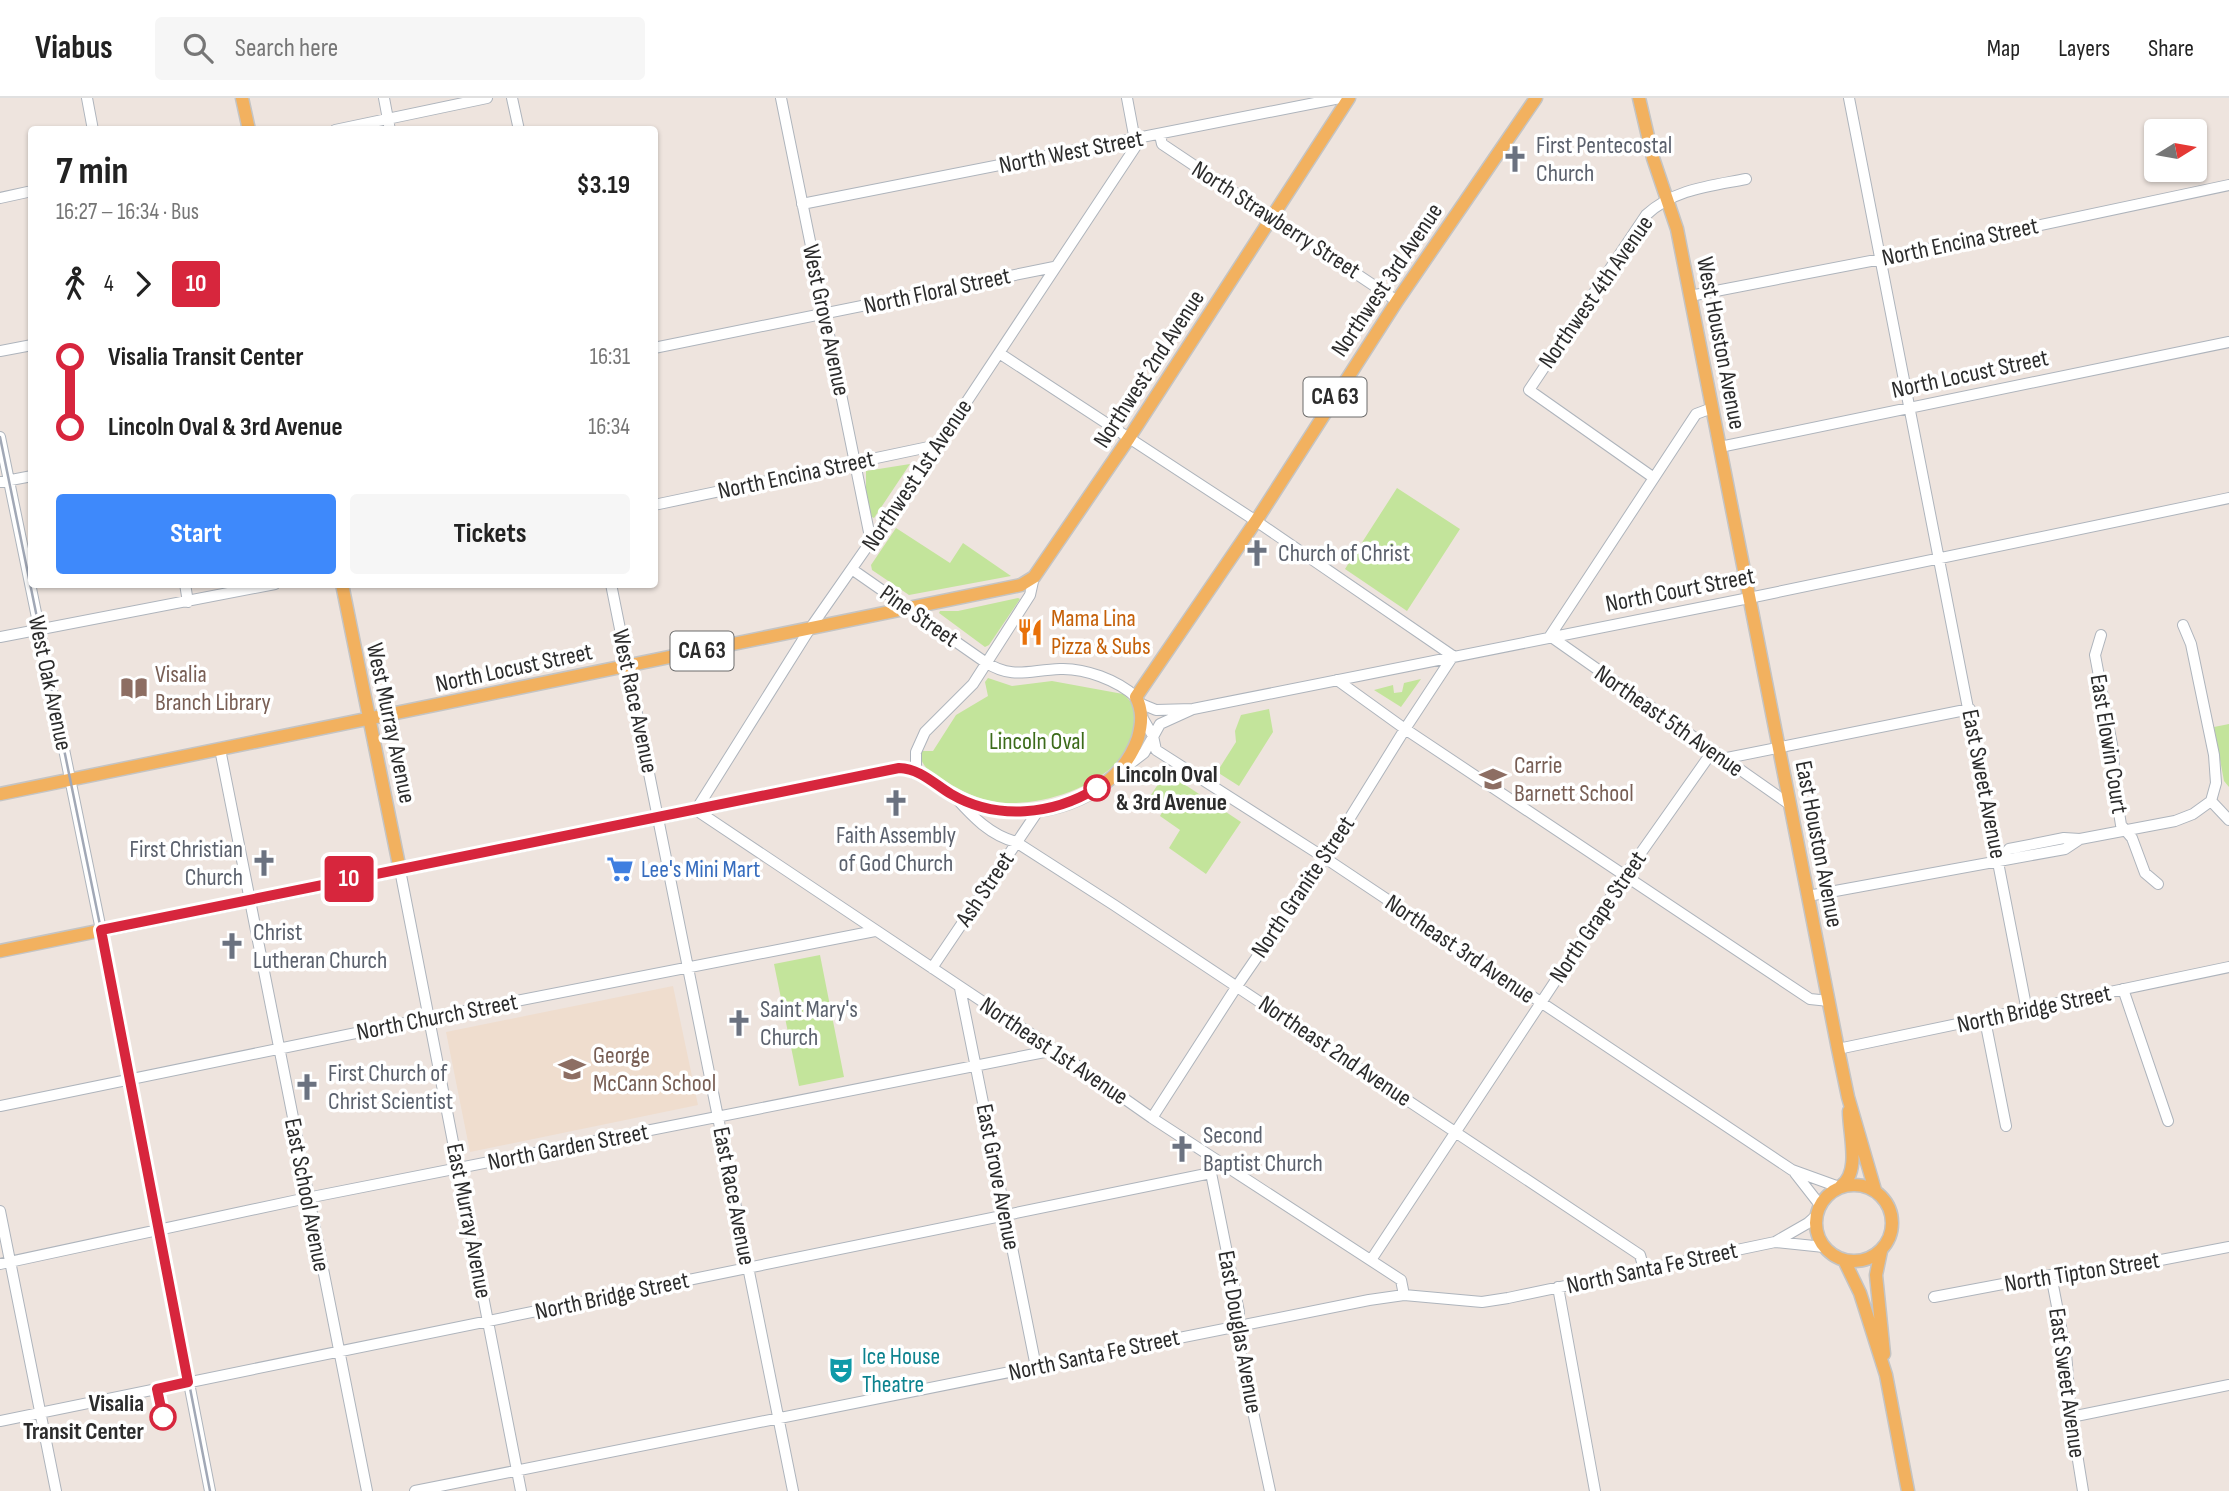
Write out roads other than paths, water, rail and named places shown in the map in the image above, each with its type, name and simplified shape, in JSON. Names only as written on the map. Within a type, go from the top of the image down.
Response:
[{"type":"main road","points":[[243,98],[248,126]]},
{"type":"main road","name":"Northwest 2nd Avenue","points":[[1034,578],[1129,438],[1349,98]]},
{"type":"main road","name":"Northwest 3rd Avenue","points":[[1138,700],[1397,301],[1536,98]]},
{"type":"main road","name":"West Houston Avenue","points":[[1639,98],[1653,158],[1677,229],[1749,598]]},
{"type":"main road","name":"North Locust Street","points":[[0,794],[70,782],[220,749],[1012,589],[1034,578]]},
{"type":"main road","name":"West Murray Avenue","points":[[343,588],[400,870]]},
{"type":"main road","name":"East Houston Avenue","points":[[1749,598],[1848,1097],[1875,1190]]},
{"type":"main road","points":[[0,951],[899,768],[916,771],[953,795],[994,810],[1038,811],[1071,802],[1114,775],[1136,744],[1142,717],[1138,700]]},
{"type":"main road","name":"East Houston Avenue","points":[[1840,1187],[1849,1181],[1852,1170],[1848,1097]]},
{"type":"main road","points":[[1886,1375],[1860,1293],[1844,1260],[1824,1247],[1818,1237],[1818,1210],[1828,1195],[1840,1187],[1864,1185],[1875,1190],[1891,1210],[1891,1236],[1882,1249],[1876,1275],[1886,1375],[1908,1491]]},
{"type":"main road","points":[[1844,1260],[1865,1260],[1882,1249]]},
{"type":"street","points":[[87,98],[92,126]]},
{"type":"street","points":[[384,98],[389,124]]},
{"type":"street","points":[[371,126],[389,124],[487,98]]},
{"type":"street","points":[[512,98],[518,126]]},
{"type":"street","name":"West Grove Avenue","points":[[781,98],[871,542]]},
{"type":"street","points":[[1126,98],[1134,139]]},
{"type":"street","name":"North West Street","points":[[802,204],[1340,98]]},
{"type":"street","name":"East Sweet Avenue","points":[[1849,98],[2027,1011]]},
{"type":"street","name":"North Strawberry Street","points":[[1160,135],[1162,145],[1397,301]]},
{"type":"street","name":"Northwest 1st Avenue","points":[[696,810],[809,630],[938,445],[1136,146],[1134,139]]},
{"type":"street","points":[[1668,199],[1684,191],[1746,179]]},
{"type":"street","name":"North Encina Street","points":[[1690,296],[2229,186]]},
{"type":"street","points":[[0,198],[28,192]]},
{"type":"street","name":"Northwest 4th Avenue","points":[[1654,478],[1529,390],[1646,215],[1668,199]]},
{"type":"street","name":"North Floral Street","points":[[658,347],[1054,267]]},
{"type":"street","name":"North Locust Street","points":[[1720,447],[2229,342]]},
{"type":"street","points":[[0,351],[28,346]]},
{"type":"street","points":[[999,353],[1256,521],[1453,656]]},
{"type":"street","points":[[1550,636],[1696,414],[1712,408]]},
{"type":"street","name":"West Oak Avenue","points":[[0,437],[4,481],[28,583]]},
{"type":"street","name":"North Encina Street","points":[[658,504],[938,445]]},
{"type":"street","points":[[4,481],[28,477]]},
{"type":"street","name":"North Court Street","points":[[1138,700],[1156,710],[1174,707],[1193,709],[1749,598],[2229,498]]},
{"type":"street","name":"Pine Street","points":[[853,570],[985,662]]},
{"type":"street","name":"Northwest 2nd Avenue","points":[[985,662],[1030,595],[1034,578]]},
{"type":"street","name":"West Oak Avenue","points":[[29,588],[101,930],[210,1491]]},
{"type":"street","points":[[186,588],[188,602]]},
{"type":"street","points":[[0,637],[256,588]]},
{"type":"street","name":"West Race Avenue","points":[[612,588],[659,818]]},
{"type":"street","points":[[1808,896],[1999,860],[2009,849],[2175,821],[2193,814],[2211,801],[2216,783],[2214,755],[2191,645],[2183,625]]},
{"type":"street","name":"East Elowin Court","points":[[2101,635],[2095,655],[2113,750],[2121,825],[2132,838],[2145,873],[2158,884]]},
{"type":"street","name":"Northeast 5th Avenue","points":[[1550,636],[1789,804]]},
{"type":"street","name":"North Granite Street","points":[[1152,1118],[1237,986],[1325,858],[1453,656]]},
{"type":"street","points":[[916,771],[915,757],[925,732],[972,684],[985,662],[1013,674],[1063,669],[1077,671],[1116,683],[1138,700]]},
{"type":"street","points":[[1337,680],[1405,729],[1810,999],[1829,1001]]},
{"type":"street","points":[[1144,753],[1160,724],[1193,709]]},
{"type":"street","points":[[1722,759],[1970,709]]},
{"type":"street","points":[[1114,775],[1144,753],[1156,750],[1153,736],[1142,717]]},
{"type":"street","name":"East School Avenue","points":[[220,749],[367,1491]]},
{"type":"street","name":"Northeast 3rd Avenue","points":[[1156,750],[1325,858],[1792,1170],[1840,1187]]},
{"type":"street","name":"North Grape Street","points":[[1371,1260],[1626,874],[1712,752]]},
{"type":"street","name":"Northeast 2nd Avenue","points":[[953,795],[976,820],[1002,838],[1016,842],[1237,986],[1640,1255],[1644,1269]]},
{"type":"street","points":[[2211,801],[2229,820]]},
{"type":"street","name":"Northeast 1st Avenue","points":[[696,810],[1152,1118],[1401,1280],[1404,1295]]},
{"type":"street","name":"Ash Street","points":[[932,968],[1038,811]]},
{"type":"street","name":"East Race Avenue","points":[[659,818],[793,1491]]},
{"type":"street","name":"East Murray Avenue","points":[[400,870],[521,1491]]},
{"type":"street","name":"North Church Street","points":[[0,1106],[429,1018],[875,931]]},
{"type":"street","name":"North Bridge Street","points":[[1838,1049],[2229,967]]},
{"type":"street","name":"East Grove Avenue","points":[[960,988],[1036,1367]]},
{"type":"street","points":[[2123,989],[2168,1121]]},
{"type":"street","points":[[1985,1020],[2006,1126]]},
{"type":"street","name":"North Garden Street","points":[[5,1263],[307,1198],[1055,1050]]},
{"type":"street","points":[[1211,1173],[1216,1160]]},
{"type":"street","name":"Northeast 3rd Avenue","points":[[1792,1170],[1818,1210]]},
{"type":"street","name":"North Bridge Street","points":[[0,1420],[1211,1173]]},
{"type":"street","name":"East Douglas Avenue","points":[[1211,1173],[1239,1312],[1239,1346],[1270,1491]]},
{"type":"street","name":"North Santa Fe Street","points":[[1774,1242],[1808,1223],[1818,1210]]},
{"type":"street","points":[[0,1211],[5,1263],[56,1491]]},
{"type":"street","name":"North Santa Fe Street","points":[[415,1491],[780,1420],[1238,1325],[1404,1295],[1482,1302],[1774,1242],[1824,1247]]},
{"type":"street","name":"North Tipton Street","points":[[1934,1297],[2050,1275],[2109,1270],[2229,1247]]},
{"type":"street","name":"East Sweet Avenue","points":[[2050,1275],[2066,1353],[2071,1417],[2083,1491]]},
{"type":"street","points":[[1558,1287],[1595,1491]]},
{"type":"street","points":[[2071,1417],[2229,1385]]},
{"type":"railway","points":[[0,437],[28,574]]},
{"type":"railway","points":[[31,588],[100,925],[210,1491]]},
{"type":"place","name":"First Pentecostal Church","points":[[1515,159]]},
{"type":"place","name":"Church of Christ","points":[[1257,553]]},
{"type":"place","name":"Mama Lina Pizza & Subs","points":[[1030,632]]},
{"type":"place","name":"Visalia Branch Library","points":[[134,688]]},
{"type":"place","name":"Carrie Barnett School","points":[[1493,779]]},
{"type":"place","name":"Lincoln Oval & 3rd Avenue","points":[[1097,788]]},
{"type":"place","name":"Faith Assembly of God Church","points":[[896,803]]},
{"type":"place","name":"First Christian Church","points":[[264,863]]},
{"type":"place","name":"Lee's Mini Mart","points":[[620,869]]},
{"type":"place","name":"Christ Lutheran Church","points":[[232,946]]},
{"type":"place","name":"Saint Mary's Church","points":[[739,1023]]},
{"type":"place","name":"George McCann School","points":[[572,1069]]},
{"type":"place","name":"First Church of Christ Scientist","points":[[307,1087]]},
{"type":"place","name":"Second Baptist Church","points":[[1182,1149]]},
{"type":"place","name":"Ice House Theatre","points":[[841,1370]]},
{"type":"place","name":"Visalia Transit Center","points":[[163,1417]]},
{"type":"park label","name":"Lincoln Oval","points":[[1037,741]]}]
